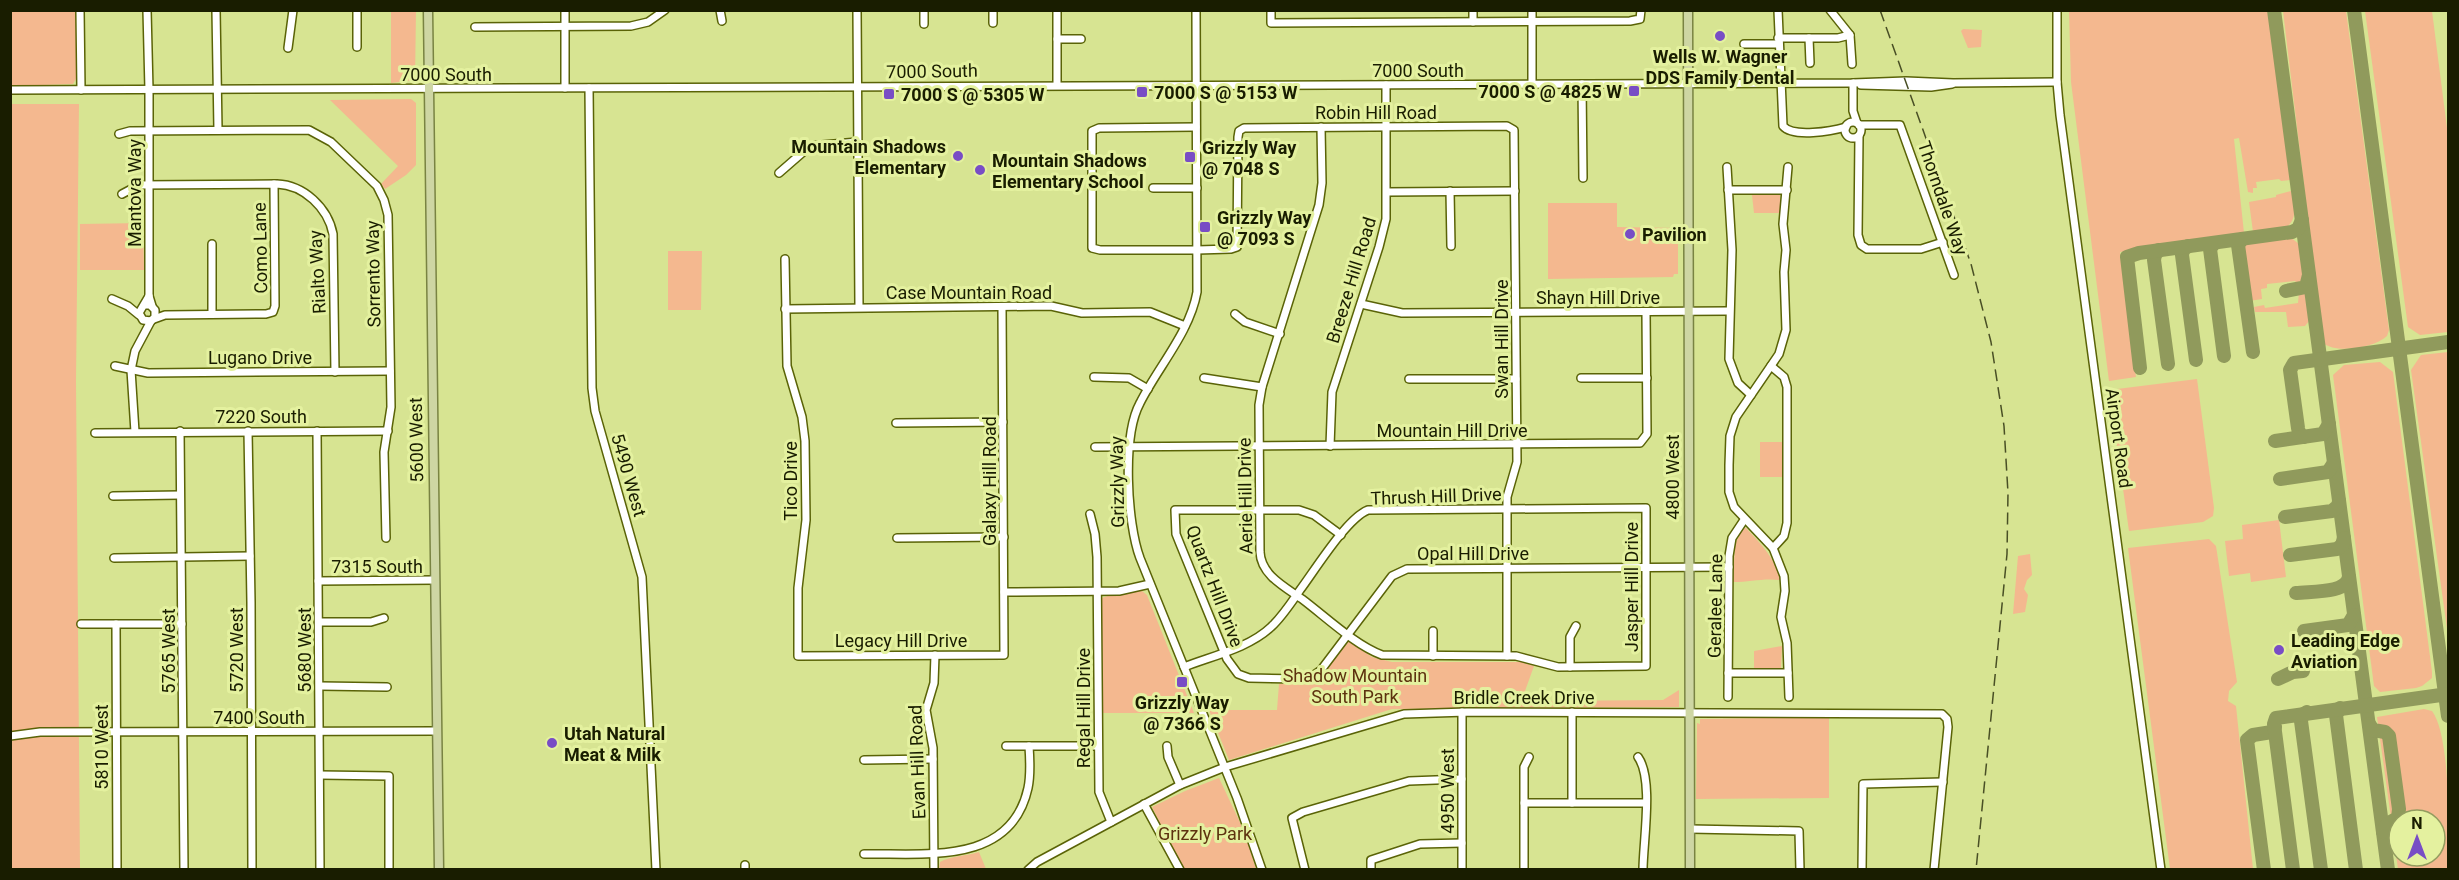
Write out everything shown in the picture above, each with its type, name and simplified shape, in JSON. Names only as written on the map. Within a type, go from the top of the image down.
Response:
[{"type":"main road","name":"5600 West","points":[[428,10],[439,870]]},
{"type":"main road","name":"4800 West","points":[[1688,10],[1690,870]]},
{"type":"street","points":[[80,10],[81,90]]},
{"type":"street","name":"Mantova Way","points":[[147,10],[149,307]]},
{"type":"street","points":[[216,10],[218,130]]},
{"type":"street","points":[[288,48],[293,10]]},
{"type":"street","points":[[357,10],[357,47]]},
{"type":"street","points":[[565,10],[565,88]]},
{"type":"street","points":[[475,27],[632,26],[658,20],[665,10]]},
{"type":"street","points":[[720,10],[722,21]]},
{"type":"street","points":[[857,10],[859,307]]},
{"type":"street","points":[[924,10],[924,24]]},
{"type":"street","points":[[993,10],[993,22]]},
{"type":"street","points":[[1057,10],[1057,85]]},
{"type":"street","name":"Grizzly Way","points":[[1196,10],[1197,250],[1195,301],[1185,326],[1148,388],[1132,422],[1130,447],[1132,533],[1150,584],[1250,830],[1262,870]]},
{"type":"street","points":[[1271,10],[1271,23],[1640,20],[1641,10]]},
{"type":"street","points":[[1473,10],[1473,22]]},
{"type":"street","points":[[1532,10],[1532,84]]},
{"type":"street","points":[[1778,10],[1780,83]]},
{"type":"street","points":[[1830,10],[1850,35],[1852,64]]},
{"type":"street","name":"Airport Road","points":[[2057,10],[2057,82],[2161,870]]},
{"type":"street","points":[[1744,44],[1809,38],[1838,38],[1850,35]]},
{"type":"street","points":[[1809,38],[1810,63]]},
{"type":"street","points":[[1057,39],[1081,39]]},
{"type":"street","name":"7000 South","points":[[10,90],[2057,82]]},
{"type":"street","name":"Thorndale Way","points":[[1780,83],[1781,123],[1785,129],[1793,133],[1854,130],[1871,125],[1900,125],[1954,275]]},
{"type":"street","points":[[1853,83],[1854,130],[1857,150],[1858,236],[1861,245],[1867,249],[1921,249],[1943,242]]},
{"type":"street","points":[[1582,84],[1583,178]]},
{"type":"street","name":"Breeze Hill Road","points":[[1330,446],[1332,392],[1382,238],[1387,192],[1386,85]]},
{"type":"street","name":"5490 West","points":[[589,88],[592,388],[600,430],[642,577],[656,870]]},
{"type":"street","name":"Robin Hill Road","points":[[1197,250],[1232,249],[1238,243],[1238,137],[1240,130],[1321,127],[1507,126],[1513,128]]},
{"type":"street","name":"Aerie Hill Drive","points":[[1321,127],[1319,205],[1258,405],[1262,564],[1268,573],[1297,595],[1374,652],[1382,655],[1508,656],[1527,657],[1550,666],[1646,666]]},
{"type":"street","points":[[1196,128],[1099,128],[1092,131],[1092,248],[1098,250],[1197,250]]},
{"type":"street","name":"Swan Hill Drive","points":[[1508,656],[1507,509],[1508,489],[1516,466],[1515,137],[1513,128]]},
{"type":"street","name":"Sorrento Way","points":[[118,134],[130,131],[300,129],[314,132],[331,142],[380,190],[388,215],[391,412],[384,452],[386,538]]},
{"type":"street","points":[[779,173],[810,146],[858,142]]},
{"type":"street","points":[[1727,167],[1732,250],[1729,350],[1732,370],[1738,383],[1750,395]]},
{"type":"street","points":[[1788,167],[1783,224],[1786,250],[1784,272],[1786,330],[1779,354],[1736,417],[1729,445],[1730,492],[1734,507],[1773,548],[1784,576],[1785,591],[1781,617],[1787,643],[1789,698]]},
{"type":"street","name":"Rialto Way","points":[[122,194],[134,186],[149,185],[273,184],[286,185],[303,192],[322,209],[330,223],[334,239],[335,372]]},
{"type":"street","name":"Como Lane","points":[[147,319],[165,315],[266,314],[275,309],[273,184]]},
{"type":"street","points":[[1153,189],[1197,189]]},
{"type":"street","points":[[1728,190],[1787,190]]},
{"type":"street","points":[[1450,191],[1451,246]]},
{"type":"street","points":[[1387,192],[1515,191]]},
{"type":"street","points":[[212,244],[212,314]]},
{"type":"street","name":"Tico Drive","points":[[785,259],[787,366],[802,417],[805,441],[806,520],[798,588],[798,656]]},
{"type":"street","points":[[112,299],[128,306],[147,319]]},
{"type":"street","name":"Shayn Hill Drive","points":[[1361,304],[1394,313],[1729,311]]},
{"type":"street","points":[[128,306],[149,307],[165,315]]},
{"type":"street","name":"Case Mountain Road","points":[[785,309],[1051,306],[1082,313],[1150,312],[1185,326]]},
{"type":"street","points":[[135,432],[131,370],[135,351],[145,331],[149,307]]},
{"type":"street","points":[[147,319],[149,307]]},
{"type":"street","name":"Galaxy Hill Road","points":[[1002,307],[1005,655]]},
{"type":"street","name":"Mountain Hill Drive","points":[[1095,447],[1516,445],[1642,442],[1647,434],[1646,312]]},
{"type":"street","points":[[1235,314],[1245,322],[1280,334]]},
{"type":"street","name":"Lugano Drive","points":[[115,366],[145,373],[390,371]]},
{"type":"street","points":[[1771,366],[1784,377],[1787,387],[1787,523],[1784,536],[1773,548]]},
{"type":"street","points":[[1094,376],[1129,378],[1148,388]]},
{"type":"street","points":[[1204,378],[1262,387]]},
{"type":"street","points":[[1581,378],[1647,378]]},
{"type":"street","points":[[1409,379],[1516,379]]},
{"type":"street","points":[[896,423],[1003,422]]},
{"type":"street","name":"5765 West","points":[[180,431],[184,870]]},
{"type":"street","name":"5720 West","points":[[248,431],[252,870]]},
{"type":"street","name":"5680 West","points":[[317,431],[320,870]]},
{"type":"street","name":"7220 South","points":[[95,433],[388,431]]},
{"type":"street","points":[[112,496],[180,495]]},
{"type":"street","name":"Thrush Hill Drive","points":[[1184,667],[1224,652],[1265,632],[1297,595],[1356,517],[1368,510],[1646,508]]},
{"type":"street","name":"Jasper Hill Drive","points":[[1646,508],[1646,666]]},
{"type":"street","name":"Quartz Hill Drive","points":[[1234,671],[1224,652],[1176,534],[1174,510],[1259,510]]},
{"type":"street","points":[[1259,510],[1304,511],[1341,535]]},
{"type":"street","name":"Regal Hill Drive","points":[[1090,514],[1097,545],[1099,792],[1111,822]]},
{"type":"street","name":"Geralee Lane","points":[[1728,697],[1729,567],[1732,538],[1744,519]]},
{"type":"street","points":[[897,538],[1004,537]]},
{"type":"street","points":[[114,558],[250,556]]},
{"type":"street","name":"Opal Hill Drive","points":[[1234,671],[1249,678],[1307,678],[1321,670],[1392,576],[1401,570],[1729,567]]},
{"type":"street","name":"7315 South","points":[[318,581],[435,580]]},
{"type":"street","points":[[1004,592],[1126,591],[1150,584]]},
{"type":"street","points":[[320,622],[371,622],[384,618]]},
{"type":"street","points":[[81,624],[182,624]]},
{"type":"street","name":"5810 West","points":[[116,624],[117,870]]},
{"type":"street","points":[[1570,667],[1570,636],[1576,626]]},
{"type":"street","points":[[1433,631],[1433,656]]},
{"type":"street","name":"Evan Hill Road","points":[[934,655],[934,683],[926,711],[932,737],[934,870]]},
{"type":"street","name":"Legacy Hill Drive","points":[[798,656],[1005,655]]},
{"type":"street","points":[[1728,673],[1788,673]]},
{"type":"street","points":[[320,687],[387,687]]},
{"type":"street","name":"Bridle Creek Drive","points":[[1028,870],[1180,785],[1225,767],[1404,714],[1462,712],[1936,713],[1946,716],[1948,723],[1942,782]]},
{"type":"street","name":"4950 West","points":[[1462,712],[1462,870]]},
{"type":"street","points":[[1572,712],[1572,803]]},
{"type":"street","name":"7400 South","points":[[10,736],[34,732],[437,732]]},
{"type":"street","points":[[1006,746],[1098,746]]},
{"type":"street","points":[[864,854],[934,853],[973,848],[992,839],[1008,826],[1019,810],[1026,793],[1030,773],[1029,746]]},
{"type":"street","points":[[1167,746],[1168,757],[1180,785]]},
{"type":"street","points":[[1638,756],[1644,767],[1646,803],[1643,870]]},
{"type":"street","points":[[1524,870],[1524,767],[1529,757]]},
{"type":"street","points":[[864,760],[933,759]]},
{"type":"street","points":[[320,775],[389,776],[389,870]]},
{"type":"street","points":[[1305,870],[1292,818],[1303,812],[1409,781],[1462,779]]},
{"type":"street","points":[[1862,870],[1863,784],[1942,782],[1934,870]]},
{"type":"street","points":[[1524,803],[1646,803]]},
{"type":"street","points":[[1144,804],[1180,870]]},
{"type":"street","points":[[1690,829],[1798,831],[1800,870]]},
{"type":"street","points":[[1371,870],[1371,860],[1420,844],[1462,843]]},
{"type":"green space","points":[[10,11],[77,11],[77,77],[73,84],[11,86]]},
{"type":"green space","points":[[391,11],[416,11],[415,80],[391,83]]},
{"type":"green space","points":[[2069,11],[2269,11],[2290,180],[2256,182],[2257,188],[2253,188],[2253,193],[2248,192],[2239,138],[2234,139],[2244,233],[2240,236],[2120,252],[2136,377],[2109,381],[2071,82]]},
{"type":"green space","points":[[2283,11],[2346,11],[2389,330],[2387,336],[2373,344],[2346,349],[2323,343]]},
{"type":"green space","points":[[2365,11],[2432,11],[2448,136],[2448,332],[2420,335],[2408,327]]},
{"type":"green space","points":[[1963,29],[1982,30],[1981,47],[1968,48],[1961,31]]},
{"type":"green space","points":[[411,99],[416,103],[416,165],[385,189],[381,184],[398,166],[330,100]]},
{"type":"green space","points":[[11,104],[79,104],[76,382],[80,869],[11,870]]},
{"type":"green space","points":[[2291,191],[2294,212],[2291,223],[2273,232],[2253,232],[2249,202],[2276,197],[2276,195]]},
{"type":"green space","points":[[1752,195],[1780,195],[1780,213],[1754,213]]},
{"type":"green space","points":[[1548,203],[1617,203],[1617,227],[1678,228],[1678,274],[1674,274],[1673,277],[1548,279]]},
{"type":"green space","points":[[143,223],[144,270],[80,270],[80,224]]},
{"type":"green space","points":[[2290,237],[2299,244],[2304,283],[2298,285],[2295,281],[2267,284],[2267,288],[2261,289],[2262,299],[2249,301],[2243,250],[2247,243]]},
{"type":"green space","points":[[668,251],[702,251],[701,310],[668,310]]},
{"type":"green space","points":[[2299,292],[2305,294],[2309,321],[2305,326],[2288,327],[2286,312],[2255,312],[2254,307],[2264,305],[2265,308],[2298,303]]},
{"type":"green space","points":[[2448,352],[2448,636],[2411,370],[2421,355]]},
{"type":"green space","points":[[2380,362],[2393,372],[2432,678],[2416,688],[2380,692],[2374,686],[2333,375],[2344,365]]},
{"type":"green space","points":[[2197,379],[2214,508],[2213,516],[2203,522],[2129,531],[2109,390]]},
{"type":"green space","points":[[1760,442],[1782,442],[1782,477],[1760,477]]},
{"type":"green space","points":[[2279,520],[2286,577],[2251,582],[2250,573],[2229,576],[2225,541],[2243,539],[2242,525]]},
{"type":"green space","points":[[1743,528],[1746,528],[1767,552],[1780,580],[1733,582],[1735,544]]},
{"type":"green space","points":[[2209,539],[2216,546],[2237,682],[2229,691],[2228,701],[2236,706],[2253,869],[2170,869],[2128,548]]},
{"type":"green space","points":[[2030,554],[2032,575],[2027,580],[2024,589],[2028,595],[2025,612],[2013,614],[2018,556]]},
{"type":"green space","points":[[1142,591],[1147,595],[1194,713],[1101,713],[1102,598]]},
{"type":"green space","name":"Shadow Mountain South Park","points":[[1349,641],[1372,657],[1392,662],[1521,662],[1534,666],[1525,691],[1546,701],[1663,700],[1679,690],[1679,707],[1392,709],[1229,760],[1209,710],[1277,710],[1279,684],[1308,683],[1321,676]]},
{"type":"green space","points":[[1782,646],[1781,668],[1754,669],[1754,651]]},
{"type":"green space","points":[[2424,709],[2432,711],[2443,742],[2446,763],[2449,834],[2448,869],[2398,868],[2447,868],[2447,808],[2390,808],[2377,717]]},
{"type":"green space","points":[[1829,717],[1829,798],[1696,799],[1697,723],[1700,724],[1700,719]]},
{"type":"green space","name":"Grizzly Park","points":[[1219,778],[1244,831],[1256,869],[1185,869],[1179,863],[1152,807]]},
{"type":"green space","points":[[979,852],[986,869],[939,869],[940,862],[944,860]]},
{"type":"taxiway","points":[[2274,10],[2388,870]]},
{"type":"taxiway","points":[[2354,10],[2448,716]]},
{"type":"taxiway","points":[[2140,368],[2127,257],[2139,253],[2292,232],[2298,229],[2302,220]]},
{"type":"taxiway","points":[[2242,239],[2238,245],[2253,352]]},
{"type":"taxiway","points":[[2214,243],[2210,249],[2224,356]]},
{"type":"taxiway","points":[[2188,246],[2183,250],[2182,255],[2196,360]]},
{"type":"taxiway","points":[[2159,250],[2154,260],[2168,364]]},
{"type":"taxiway","points":[[2286,291],[2306,287],[2309,275]]},
{"type":"taxiway","points":[[2304,437],[2299,433],[2290,370],[2294,363],[2448,342]]},
{"type":"taxiway","points":[[2275,441],[2323,434],[2329,424]]},
{"type":"taxiway","points":[[2280,479],[2328,472],[2334,463]]},
{"type":"taxiway","points":[[2285,517],[2332,511],[2338,506],[2339,501]]},
{"type":"taxiway","points":[[2290,555],[2337,549],[2342,545],[2344,538]]},
{"type":"taxiway","points":[[2296,593],[2335,589],[2342,586],[2349,577]]},
{"type":"taxiway","points":[[2304,631],[2348,625],[2354,615]]},
{"type":"taxiway","points":[[2278,679],[2293,672],[2303,671]]},
{"type":"taxiway","points":[[2293,870],[2274,724],[2276,718],[2448,694]]},
{"type":"taxiway","points":[[2340,708],[2336,715],[2356,870]]},
{"type":"taxiway","points":[[2307,712],[2302,715],[2301,721],[2321,870]]},
{"type":"taxiway","points":[[2369,724],[2373,730],[2385,732],[2389,736],[2399,809],[2398,818],[2387,824],[2383,832]]},
{"type":"taxiway","points":[[2264,870],[2247,740],[2253,735],[2272,732],[2275,727]]},
{"type":"railway","points":[[1880,10],[1971,264],[1991,342],[2004,426],[2008,493],[2007,554],[1976,870]]},
{"type":"place","name":"Wells W. Wagner DDS Family Dental","points":[[1720,36]]},
{"type":"place","name":"7000 S @ 4825 W","points":[[1634,91]]},
{"type":"place","name":"7000 S @ 5153 W","points":[[1142,92]]},
{"type":"place","name":"7000 S @ 5305 W","points":[[889,94]]},
{"type":"place","name":"Mountain Shadows Elementary","points":[[958,156]]},
{"type":"place","name":"Grizzly Way @ 7048 S","points":[[1190,157]]},
{"type":"place","name":"Mountain Shadows Elementary School","points":[[980,170]]},
{"type":"place","name":"Grizzly Way @ 7093 S","points":[[1205,227]]},
{"type":"place","name":"Pavilion","points":[[1630,234]]},
{"type":"place","name":"Leading Edge Aviation","points":[[2279,650]]},
{"type":"place","name":"Grizzly Way @ 7366 S","points":[[1182,682]]},
{"type":"place","name":"Utah Natural Meat & Milk","points":[[552,743]]}]
